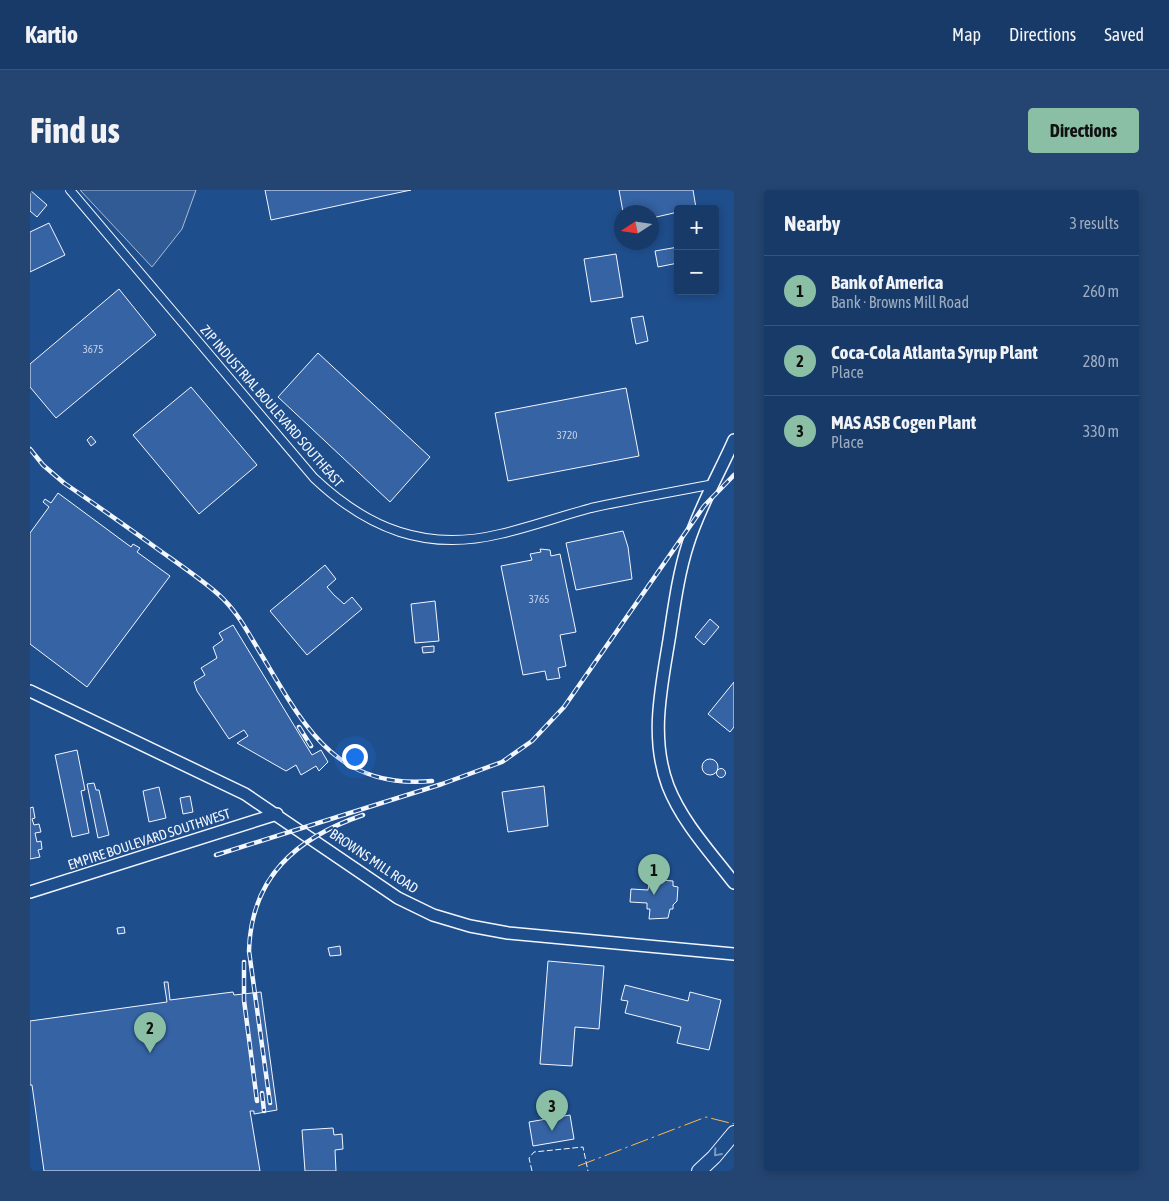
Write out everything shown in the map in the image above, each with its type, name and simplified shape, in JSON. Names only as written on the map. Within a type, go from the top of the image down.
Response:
[{"type":"highway","points":[[699,1171],[714,1157],[734,1133]]},
{"type":"street","name":"ZIP INDUSTRIAL BOULEVARD SOUTHEAST","points":[[70,190],[314,478],[338,500],[380,525],[416,536],[445,540],[471,540],[592,508],[714,484]]},
{"type":"street","points":[[734,440],[688,543],[676,594],[658,710],[658,731],[663,769],[674,798],[695,831],[734,883]]},
{"type":"street","name":"BROWNS MILL ROAD","points":[[30,691],[212,776],[277,814],[398,898],[433,915],[470,926],[508,933],[734,954]]},
{"type":"street","name":"EMPIRE BOULEVARD SOUTHWEST","points":[[30,892],[277,814]]},
{"type":"shaded area","points":[[80,190],[196,190],[182,229],[152,267]]},
{"type":"building","points":[[30,190],[47,205],[37,217],[30,211]]},
{"type":"building","points":[[265,190],[411,190],[271,220]]},
{"type":"building","points":[[619,190],[693,190],[696,205],[674,205],[674,213],[659,216],[659,205],[622,205]]},
{"type":"building","points":[[49,223],[65,255],[30,272],[30,232]]},
{"type":"building","points":[[674,248],[674,264],[658,267],[655,251]]},
{"type":"building","points":[[616,254],[623,297],[591,302],[584,259]]},
{"type":"building","points":[[119,289],[156,335],[56,418],[30,387],[30,364]]},
{"type":"building","points":[[643,316],[648,341],[636,344],[631,318]]},
{"type":"building","points":[[318,353],[430,457],[390,502],[278,397]]},
{"type":"building","points":[[191,387],[257,465],[199,514],[133,435]]},
{"type":"building","points":[[626,388],[639,456],[508,481],[495,413]]},
{"type":"building","points":[[91,436],[96,442],[91,446],[87,440]]},
{"type":"building","points":[[58,493],[131,547],[133,544],[140,548],[137,552],[170,576],[87,687],[30,644],[30,533],[49,507],[43,502],[45,499],[51,503]]},
{"type":"building","points":[[623,531],[628,547],[632,579],[576,590],[566,543]]},
{"type":"building","points":[[540,549],[550,550],[551,556],[560,554],[576,632],[560,635],[566,666],[558,668],[560,678],[547,680],[545,671],[523,675],[501,566],[532,560],[530,554],[541,552]]},
{"type":"building","points":[[325,565],[336,579],[327,587],[344,604],[352,597],[362,609],[307,655],[270,611]]},
{"type":"building","points":[[435,601],[439,641],[415,643],[411,604]]},
{"type":"building","points":[[710,619],[719,627],[704,645],[695,637]]},
{"type":"building","points":[[233,625],[312,755],[321,750],[328,762],[319,771],[316,766],[301,775],[296,765],[286,771],[237,743],[248,736],[244,730],[229,739],[197,691],[194,682],[205,675],[201,668],[217,658],[213,647],[223,640],[219,633]]},
{"type":"building","points":[[434,646],[434,652],[423,653],[422,647]]},
{"type":"building","points":[[734,682],[734,727],[730,732],[708,714]]},
{"type":"building","points":[[77,750],[85,790],[81,791],[89,833],[72,837],[55,755]]},
{"type":"building","points":[[710,759],[716,761],[718,767],[716,773],[710,775],[704,773],[702,767],[704,761]]},
{"type":"building","points":[[721,768],[726,773],[721,778],[716,773]]},
{"type":"building","points":[[94,783],[96,790],[99,790],[109,835],[98,838],[87,784]]},
{"type":"building","points":[[544,786],[548,826],[508,832],[502,792]]},
{"type":"building","points":[[159,787],[166,818],[149,822],[143,791]]},
{"type":"building","points":[[190,796],[193,812],[183,814],[180,798]]},
{"type":"building","points":[[33,807],[35,818],[32,819],[34,825],[39,824],[41,832],[35,833],[37,842],[41,841],[42,849],[38,850],[40,857],[30,859],[30,808]]},
{"type":"building","points":[[652,871],[661,871],[660,880],[673,881],[673,886],[678,887],[677,901],[673,905],[673,909],[670,909],[668,918],[649,919],[650,909],[647,909],[647,903],[630,902],[631,889],[648,890],[649,884],[651,884]]},
{"type":"building","points":[[124,927],[125,933],[118,934],[117,928]]},
{"type":"building","points":[[340,946],[341,955],[330,956],[328,948]]},
{"type":"building","points":[[548,961],[604,966],[599,1029],[575,1027],[572,1066],[540,1064]]},
{"type":"building","points":[[164,982],[168,982],[170,1000],[233,992],[234,995],[261,992],[277,1110],[254,1114],[254,1111],[250,1111],[260,1171],[44,1171],[32,1085],[30,1085],[30,1021],[167,1002]]},
{"type":"building","points":[[625,985],[688,1001],[690,992],[721,1000],[709,1050],[677,1043],[681,1027],[625,1013],[628,1001],[621,1000]]},
{"type":"building","points":[[570,1115],[574,1139],[533,1146],[529,1122]]},
{"type":"building","points":[[333,1128],[334,1135],[342,1134],[343,1149],[335,1150],[336,1171],[305,1171],[302,1130]]},
{"type":"railway","points":[[30,449],[43,465],[64,483],[210,587],[224,600],[245,627],[290,702],[324,746],[345,762],[369,774],[398,781],[432,781]]},
{"type":"railway","points":[[216,855],[442,784],[502,762],[532,741],[564,707],[704,506],[734,475]]},
{"type":"railway","points":[[299,727],[311,746]]},
{"type":"railway","points":[[270,1103],[249,951],[252,925],[258,902],[268,882],[282,864],[298,849],[339,824],[363,815]]},
{"type":"railway","points":[[244,962],[244,1000],[257,1101]]},
{"type":"railway","points":[[262,1093],[264,1111]]},
{"type":"fence","points":[[532,1171],[529,1158],[534,1152],[583,1147],[588,1171]]},
{"type":"power","points":[[578,1166],[706,1117],[734,1124]]},
{"type":"place","name":"Bank of America","points":[[654,895]]},
{"type":"place","name":"Coca-Cola Atlanta Syrup Plant","points":[[150,1053]]},
{"type":"place","name":"MAS ASB Cogen Plant","points":[[552,1131]]}]
